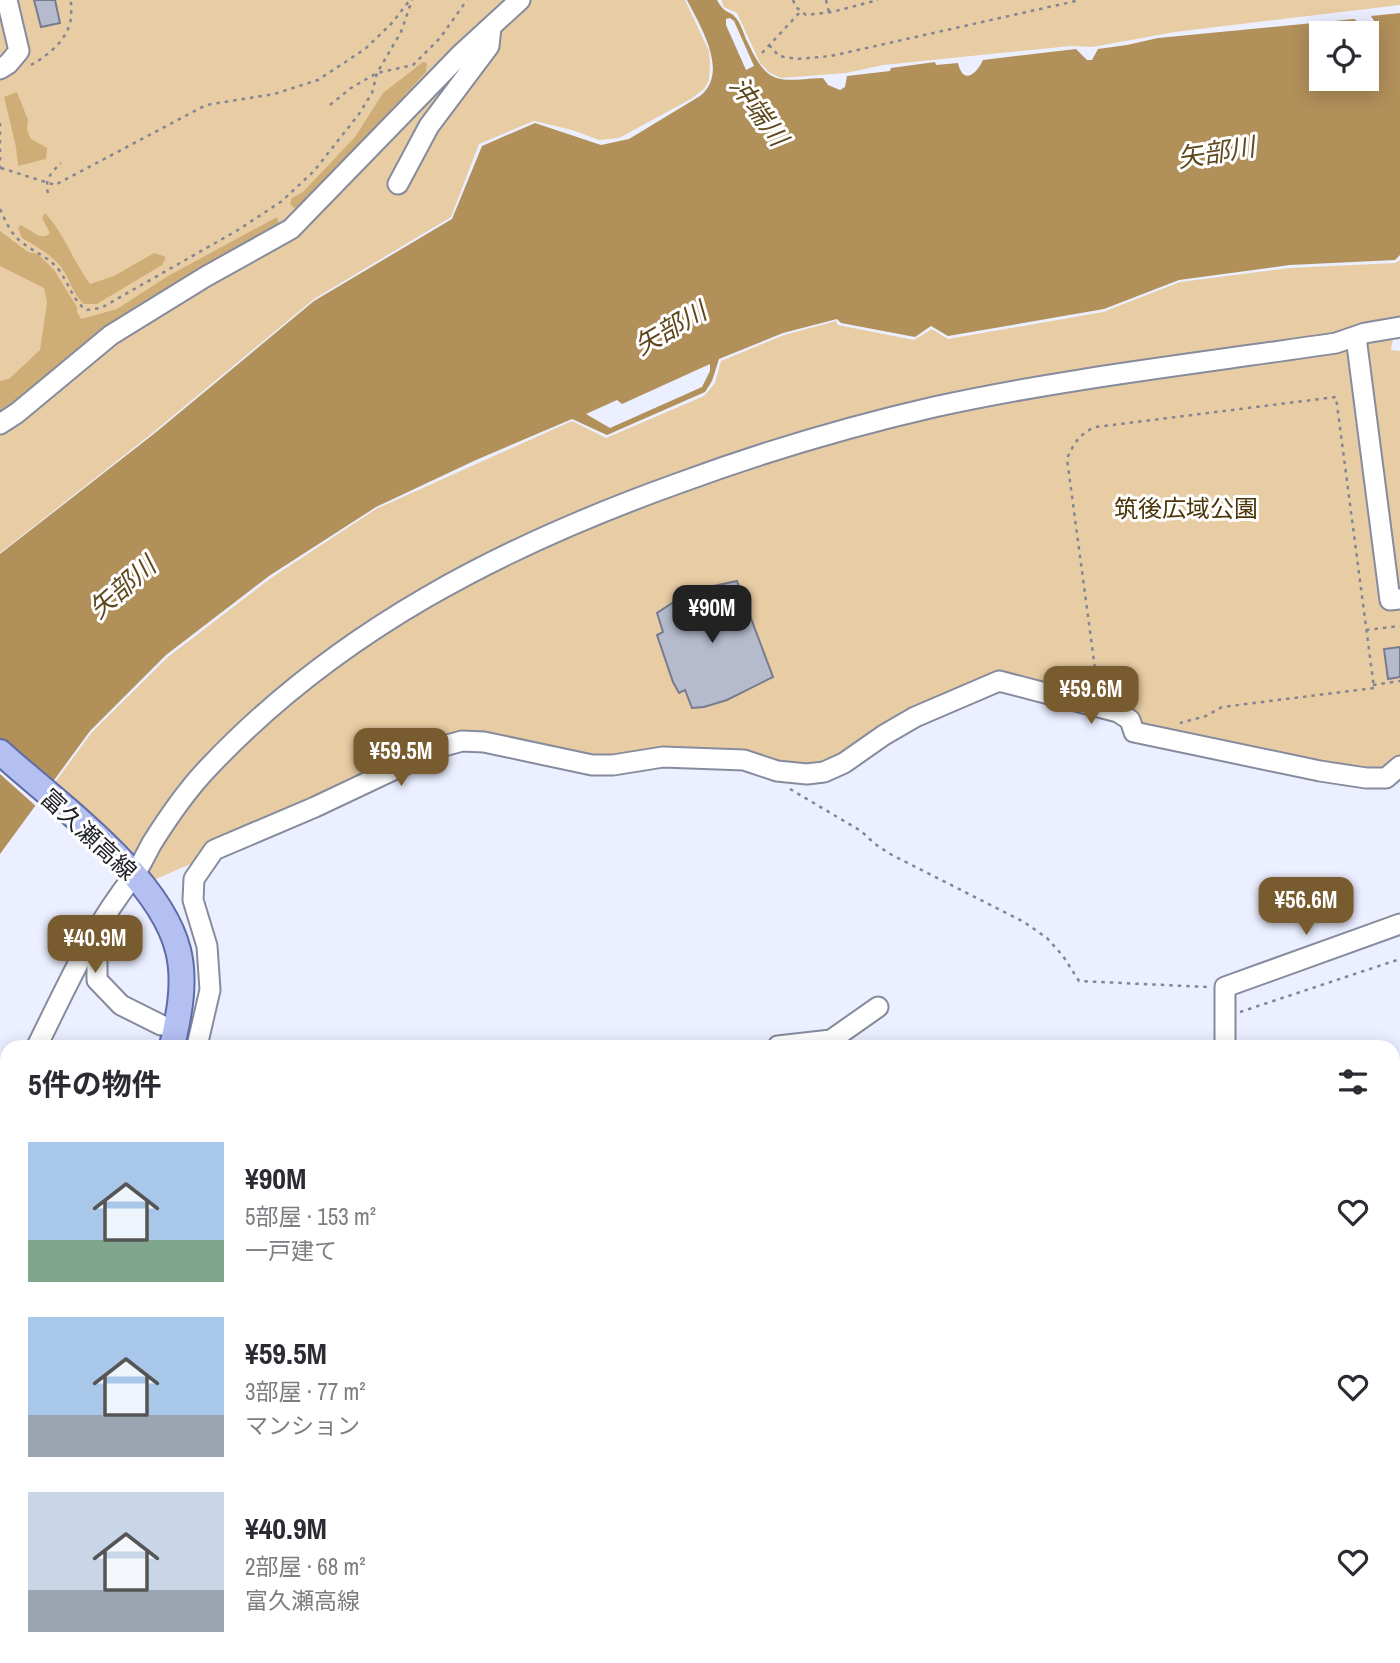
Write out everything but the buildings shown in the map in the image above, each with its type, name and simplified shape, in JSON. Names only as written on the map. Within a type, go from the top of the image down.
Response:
[{"type":"main road","name":"富久瀬高線","points":[[0,752],[148,892],[178,950],[181,980],[179,1014],[188,1040]]},
{"type":"street","points":[[0,69],[19,51],[7,0]]},
{"type":"street","points":[[0,424],[111,335],[290,229],[460,55],[520,0]]},
{"type":"street","points":[[398,184],[429,126],[489,46],[491,27]]},
{"type":"street","points":[[40,1040],[86,947],[127,873],[173,809],[207,769],[258,719],[339,652],[435,591],[563,528],[727,465],[828,432],[936,407],[1032,389],[1336,343],[1400,327]]},
{"type":"street","points":[[1360,335],[1400,336]]},
{"type":"street","points":[[1360,335],[1390,600],[1400,599]]},
{"type":"street","points":[[111,906],[97,952],[97,980],[121,1005],[188,1040],[211,990],[207,946],[193,900],[194,878],[214,850],[315,807],[411,760],[462,741],[509,746],[592,765],[613,765],[663,757],[744,760],[777,771],[807,774],[824,772],[844,763],[915,717],[999,681],[1118,712],[1130,720],[1134,732],[1161,739],[1366,778],[1386,778],[1400,766]]},
{"type":"street","points":[[1225,1040],[1225,987],[1400,924]]},
{"type":"street","points":[[831,1040],[877,1007]]},
{"type":"path","points":[[27,67],[49,54],[64,34],[70,23],[71,0]]},
{"type":"path","points":[[0,209],[9,229],[24,244],[38,251],[58,269],[75,301],[86,310],[101,308],[239,230],[282,201],[314,171],[372,93],[377,73],[401,32],[411,0]]},
{"type":"path","points":[[0,123],[0,170],[55,185],[206,104],[274,94],[318,80],[365,49],[411,0]]},
{"type":"path","points":[[330,105],[351,88],[377,73],[413,65],[440,38],[467,0]]},
{"type":"path","points":[[793,0],[796,7],[806,15],[878,0]]},
{"type":"path","points":[[826,0],[830,12]]},
{"type":"path","points":[[849,0],[850,7]]},
{"type":"path","points":[[769,45],[779,56],[797,59],[831,56],[1080,0]]},
{"type":"path","points":[[761,53],[801,11]]},
{"type":"path","points":[[48,193],[46,182],[61,163]]},
{"type":"path","points":[[1096,676],[1067,459],[1085,430],[1336,397],[1374,688],[1222,707],[1206,716],[1183,723],[1171,722]]},
{"type":"path","points":[[1366,630],[1400,626]]},
{"type":"path","points":[[1091,672],[1116,693]]},
{"type":"path","points":[[1373,685],[1400,681]]},
{"type":"path","points":[[777,771],[792,791],[861,831],[892,855],[1024,922],[1047,938],[1079,981],[1225,987]]},
{"type":"path","points":[[1226,1016],[1400,959]]},
{"type":"green space","points":[[0,0],[685,0],[709,51],[709,80],[704,89],[691,99],[619,138],[599,140],[534,121],[479,144],[451,217],[314,299],[150,435],[0,553]]},
{"type":"green space","points":[[721,0],[1400,0],[1400,5],[1175,32],[1092,47],[1071,46],[883,65],[846,73],[781,78],[770,73],[760,63],[737,13],[724,7]]},
{"type":"green space","name":"筑後広域公園","points":[[1400,260],[1400,321],[1396,322],[1391,350],[1400,351],[1400,761],[1381,774],[1142,731],[1008,679],[836,764],[731,767],[552,757],[455,747],[154,880],[53,785],[92,732],[168,657],[271,578],[376,509],[572,421],[606,438],[704,396],[715,383],[721,361],[784,335],[836,321],[838,325],[914,340],[932,329],[948,339],[1103,312],[1180,282],[1290,268],[1395,263]]},
{"type":"shaded area","points":[[423,62],[427,63],[426,72],[303,205],[294,208],[290,204],[292,198],[303,192],[355,137],[383,93]]},
{"type":"shaded area","points":[[17,92],[28,120],[27,130],[31,139],[47,148],[46,159],[18,166],[4,97]]},
{"type":"shaded area","points":[[45,213],[58,229],[90,284],[114,276],[154,253],[166,257],[162,265],[97,304],[84,304],[55,260],[22,238],[18,228],[21,225],[39,236],[50,233],[42,218]]},
{"type":"shaded area","points":[[277,217],[279,224],[130,310],[0,417],[0,381],[9,379],[40,350],[47,303],[44,288],[0,266],[0,231],[28,252],[38,254],[54,270],[77,307],[81,319],[117,309],[168,276]]},
{"type":"water","points":[[687,0],[717,0],[722,8],[738,21],[755,58],[769,74],[785,80],[823,78],[828,85],[840,90],[845,87],[847,76],[890,71],[891,68],[935,62],[936,65],[958,63],[966,76],[977,70],[983,60],[1076,49],[1087,60],[1092,60],[1098,49],[1158,38],[1309,23],[1309,91],[1379,91],[1379,21],[1374,21],[1371,16],[1400,13],[1400,255],[1395,260],[1290,265],[1179,280],[1104,309],[948,336],[931,326],[915,337],[841,323],[837,319],[783,333],[719,359],[712,381],[705,392],[607,435],[572,419],[476,460],[376,507],[269,576],[166,655],[90,731],[0,854],[0,554],[155,433],[314,301],[452,219],[482,146],[535,123],[601,145],[629,139],[700,96],[709,86],[712,75],[710,49]],"holes":[[[726,19],[734,21],[754,66],[746,70],[726,25]],[[710,364],[710,371],[702,387],[610,428],[586,414],[617,400],[622,404]]]},
{"type":"pier","points":[[0,766],[41,803],[38,808],[0,774]]},
{"type":"water label","name":"沖端川","points":[[759,111]]},
{"type":"water label","name":"矢部川","points":[[1216,152]]},
{"type":"water label","name":"矢部川","points":[[670,328]]},
{"type":"water label","name":"矢部川","points":[[122,587]]}]
